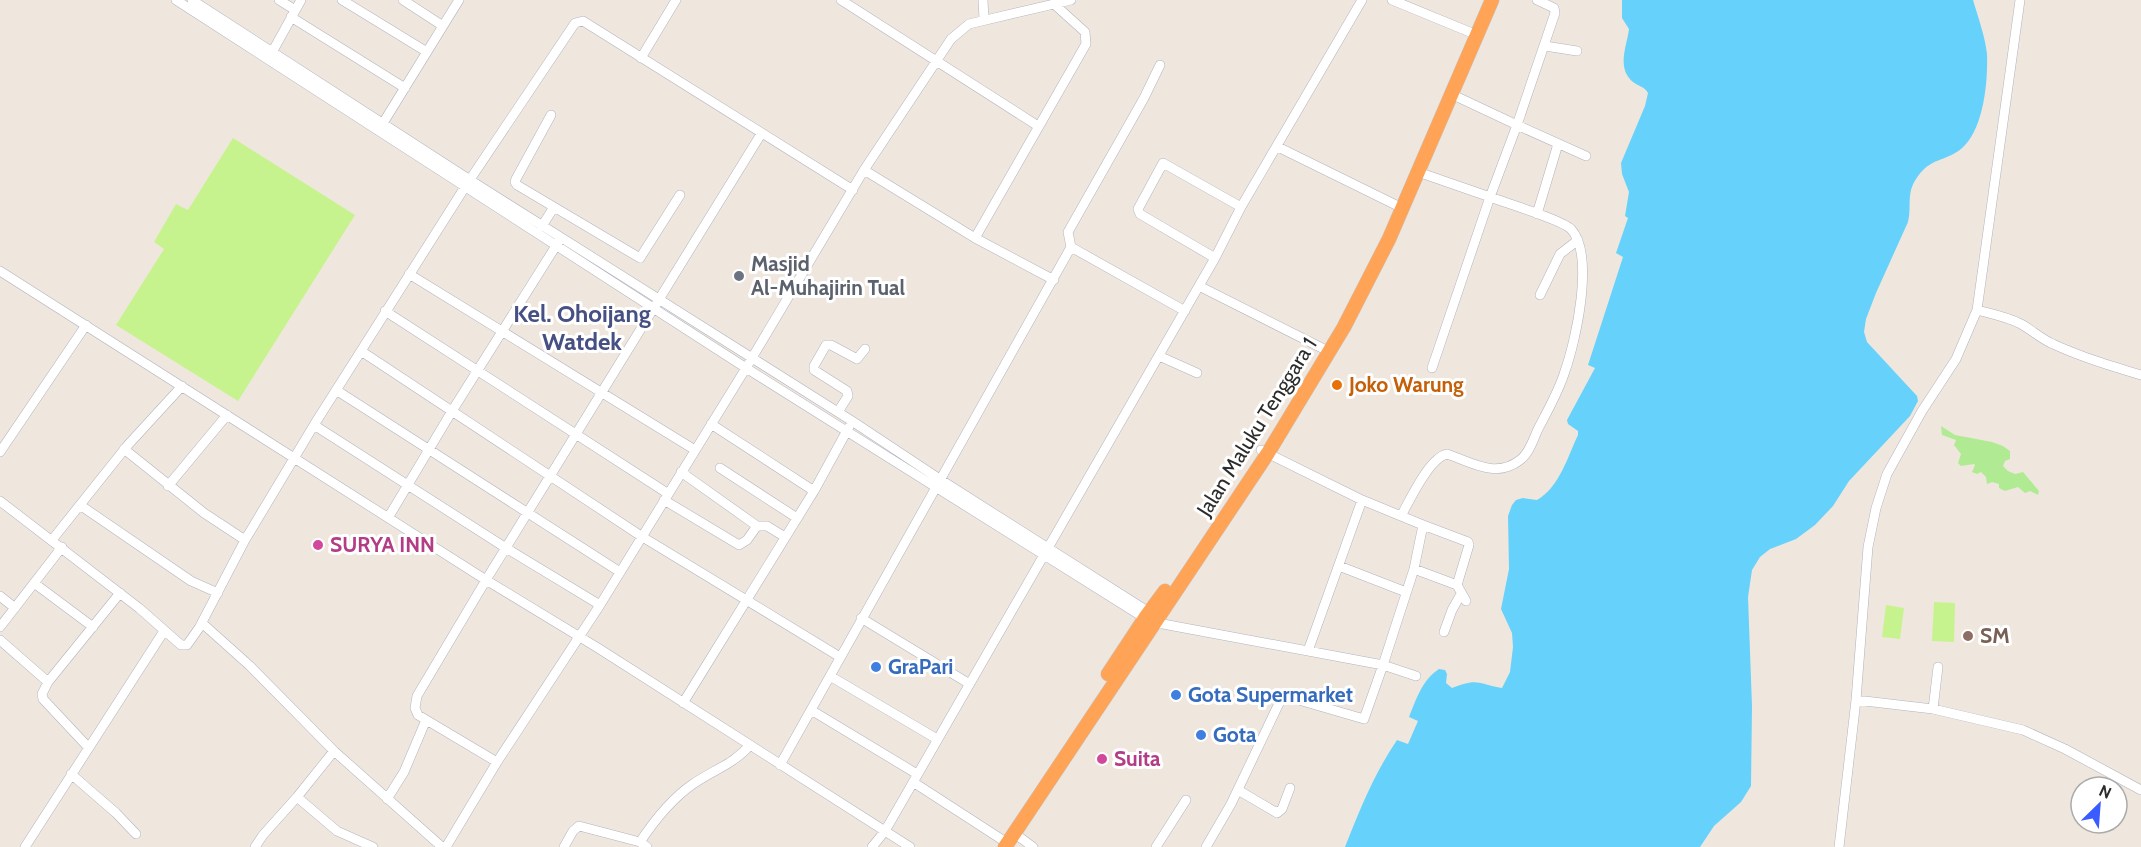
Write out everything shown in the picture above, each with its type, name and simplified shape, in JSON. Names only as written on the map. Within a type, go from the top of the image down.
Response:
[{"type":"highway","name":"Jalan Maluku Tenggara 1","points":[[1001,844],[1014,833],[1154,619],[1181,569],[1318,371],[1389,239],[1451,94],[1483,0]]},
{"type":"highway","name":"Jalan Maluku Tenggara 1","points":[[1264,452],[1368,266],[1473,33],[1492,0]]},
{"type":"highway","name":"Jalan Maluku Tenggara 1","points":[[1001,844],[1154,619]]},
{"type":"street","points":[[176,0],[270,56],[559,242],[660,299],[752,357],[852,421],[939,484]]},
{"type":"street","points":[[192,0],[270,56]]},
{"type":"street","points":[[279,0],[293,13],[405,88]]},
{"type":"street","points":[[270,56],[301,0]]},
{"type":"street","points":[[342,0],[427,51]]},
{"type":"street","points":[[403,0],[443,26]]},
{"type":"street","points":[[381,127],[459,0]]},
{"type":"street","points":[[641,58],[676,0]]},
{"type":"street","points":[[842,0],[1038,126]]},
{"type":"street","points":[[983,0],[984,19]]},
{"type":"street","points":[[202,623],[250,666],[334,751],[444,847],[600,605],[746,368],[864,170],[951,39],[962,28],[984,19],[1071,0]]},
{"type":"street","points":[[872,847],[885,831],[968,683],[1185,311],[1241,207],[1362,0]]},
{"type":"street","points":[[1392,0],[1473,33]]},
{"type":"street","points":[[1432,368],[1555,13],[1554,8],[1537,0]]},
{"type":"street","points":[[1839,847],[1856,700],[1868,547],[1887,474],[1962,347],[1977,310],[2020,0]]},
{"type":"street","points":[[975,238],[1086,44],[1084,32],[1053,4]]},
{"type":"street","points":[[0,501],[185,646],[202,623],[245,540],[314,425],[467,184],[575,23],[583,21],[760,134],[853,190]]},
{"type":"street","points":[[1545,46],[1577,51]]},
{"type":"street","points":[[780,765],[1054,280],[1071,247],[1068,232],[1144,98],[1160,65]]},
{"type":"street","points":[[1451,94],[1586,156]]},
{"type":"street","points":[[552,115],[515,183],[640,258],[680,195]]},
{"type":"street","points":[[497,762],[416,712],[417,696],[760,134]]},
{"type":"street","points":[[1537,214],[1558,144]]},
{"type":"street","points":[[1278,147],[1396,205]]},
{"type":"street","points":[[1215,258],[1140,214],[1138,209],[1163,163],[1241,207]]},
{"type":"street","points":[[864,170],[975,238],[1054,280]]},
{"type":"street","points":[[1401,516],[1433,463],[1443,454],[1489,469],[1500,468],[1522,458],[1566,369],[1583,284],[1578,240],[1566,225],[1418,172]]},
{"type":"street","points":[[467,184],[542,226],[559,242],[654,309],[746,368],[939,484],[1154,619],[1383,666],[1416,676]]},
{"type":"street","points":[[542,226],[554,207]]},
{"type":"street","points":[[1540,295],[1560,254],[1578,240]]},
{"type":"street","points":[[388,518],[477,370],[559,242]]},
{"type":"street","points":[[1071,247],[1185,311]]},
{"type":"street","points":[[0,271],[910,847]]},
{"type":"street","points":[[409,274],[695,450]]},
{"type":"street","points":[[1199,286],[1322,348]]},
{"type":"street","points":[[1977,310],[2020,324],[2055,345],[2097,362],[2141,375]]},
{"type":"street","points":[[386,311],[739,545],[747,540],[757,526]]},
{"type":"street","points":[[0,452],[86,325]]},
{"type":"street","points":[[838,412],[848,396],[847,391],[814,370],[814,366],[826,345],[831,345],[857,359],[865,349]]},
{"type":"street","points":[[361,351],[641,536],[746,602],[840,657]]},
{"type":"street","points":[[1159,356],[1197,373]]},
{"type":"street","points":[[52,540],[124,449],[182,386]]},
{"type":"street","points":[[336,390],[620,572]]},
{"type":"street","points":[[168,486],[227,415]]},
{"type":"street","points":[[683,703],[814,491],[852,421]]},
{"type":"street","points":[[711,424],[814,491]]},
{"type":"street","points":[[314,425],[506,548],[600,605]]},
{"type":"street","points":[[124,449],[168,486],[245,540]]},
{"type":"street","points":[[1264,452],[1362,500],[1469,543],[1461,593],[1444,632]]},
{"type":"street","points":[[720,468],[797,518]]},
{"type":"street","points":[[681,472],[757,526],[767,526],[785,537]]},
{"type":"street","points":[[1308,651],[1362,500]]},
{"type":"street","points":[[80,505],[181,575],[218,593]]},
{"type":"street","points":[[1206,847],[1238,790],[1282,697],[1364,719],[1414,569],[1423,525]]},
{"type":"street","points":[[0,627],[62,548]]},
{"type":"street","points":[[1339,566],[1406,592]]},
{"type":"street","points":[[1414,569],[1461,593]]},
{"type":"street","points":[[34,583],[93,627]]},
{"type":"street","points":[[88,747],[74,729],[43,699],[42,694],[48,682],[120,593]]},
{"type":"street","points":[[0,596],[15,608]]},
{"type":"street","points":[[861,618],[968,683]]},
{"type":"street","points":[[26,847],[164,631]]},
{"type":"street","points":[[0,640],[48,682]]},
{"type":"street","points":[[1933,709],[1938,667]]},
{"type":"street","points":[[830,676],[937,739]]},
{"type":"street","points":[[1856,700],[1933,709],[2023,730],[2065,749],[2141,790]]},
{"type":"street","points":[[811,710],[915,778],[1001,844]]},
{"type":"street","points":[[387,799],[404,772],[426,720]]},
{"type":"street","points":[[564,847],[573,831],[579,826],[644,845],[658,817],[686,789],[730,764],[740,757],[750,745]]},
{"type":"street","points":[[255,847],[334,751]]},
{"type":"street","points":[[71,774],[116,813],[136,834]]},
{"type":"street","points":[[1238,790],[1277,813],[1282,809],[1290,788]]},
{"type":"street","points":[[297,797],[337,831],[373,847]]},
{"type":"street","points":[[1155,847],[1186,800]]},
{"type":"street","points":[[1014,833],[1033,847]]},
{"type":"green space","points":[[233,138],[355,215],[238,401],[116,325],[164,249],[154,242],[176,204],[188,210]]},
{"type":"green space","points":[[1941,426],[1955,435],[2003,446],[2010,451],[2010,459],[2005,461],[2003,466],[2015,474],[2023,472],[2039,491],[2038,495],[2030,491],[2025,493],[2018,487],[2005,491],[1999,488],[1999,484],[1992,482],[1987,484],[1986,477],[1981,472],[1977,474],[1972,472],[1974,464],[1961,466],[1958,463],[1961,454],[1954,445],[1956,440],[1942,435]]},
{"type":"green space","points":[[1934,602],[1955,603],[1954,642],[1932,641]]},
{"type":"green space","points":[[1886,605],[1904,608],[1900,639],[1882,637]]},
{"type":"water","points":[[1622,0],[1973,0],[1987,54],[1987,78],[1980,118],[1969,141],[1961,149],[1932,163],[1921,172],[1913,184],[1908,222],[1876,293],[1866,319],[1864,332],[1867,342],[1917,396],[1918,401],[1910,416],[1849,481],[1833,506],[1815,525],[1796,539],[1770,549],[1760,557],[1752,570],[1748,597],[1752,706],[1751,786],[1741,802],[1714,826],[1700,847],[1345,847],[1381,766],[1397,740],[1408,744],[1418,721],[1409,717],[1428,679],[1439,669],[1445,670],[1446,683],[1452,688],[1473,682],[1502,688],[1510,672],[1512,633],[1501,609],[1509,569],[1508,516],[1516,500],[1523,498],[1537,500],[1545,495],[1557,480],[1578,435],[1578,431],[1568,424],[1567,420],[1595,368],[1588,365],[1623,257],[1616,253],[1628,218],[1625,216],[1629,192],[1622,174],[1621,163],[1645,106],[1648,93],[1633,82],[1625,70],[1624,57],[1629,29],[1622,18]]},
{"type":"place","name":"Masjid Al-Muhajirin Tual","points":[[739,276]]},
{"type":"place","name":"Joko Warung","points":[[1337,385]]},
{"type":"place","name":"SURYA INN","points":[[318,545]]},
{"type":"place","name":"SM","points":[[1968,636]]},
{"type":"place","name":"GraPari","points":[[876,667]]},
{"type":"place","name":"Gota Supermarket","points":[[1176,695]]},
{"type":"place","name":"Gota","points":[[1201,735]]},
{"type":"place","name":"Suita","points":[[1102,759]]},
{"type":"district","name":"Kel. Ohoijang Watdek","points":[[582,328]]}]
